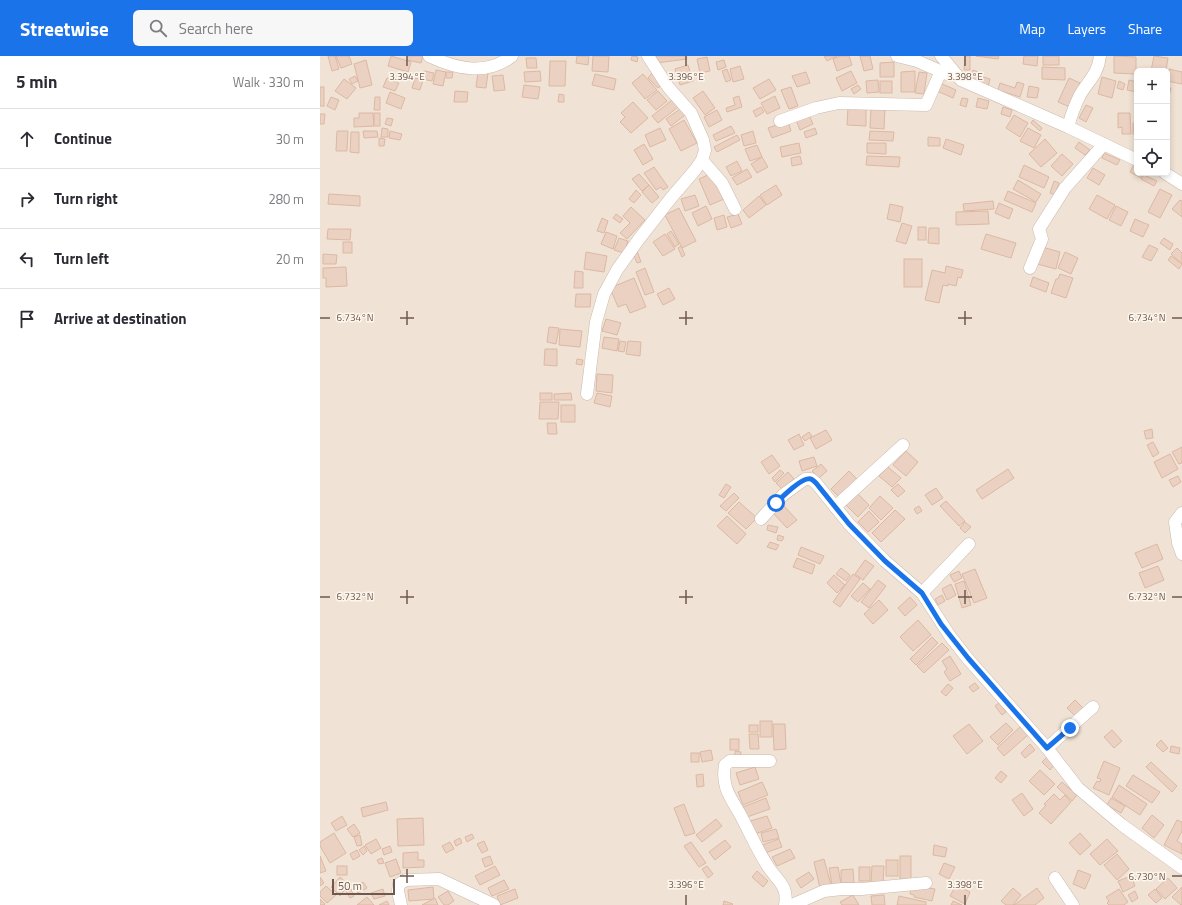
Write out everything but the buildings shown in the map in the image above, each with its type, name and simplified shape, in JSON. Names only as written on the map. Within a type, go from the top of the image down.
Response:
[{"type":"street","points":[[429,56],[446,64],[461,68],[488,68],[499,64],[512,56]]},
{"type":"street","points":[[587,394],[596,322],[604,294],[617,270],[634,245],[702,160],[705,150],[703,140],[691,113],[668,87],[648,56]]},
{"type":"street","points":[[897,56],[917,61],[941,71],[1068,127],[1134,159]]},
{"type":"street","points":[[941,56],[961,80]]},
{"type":"street","points":[[1068,127],[1081,93],[1096,73],[1100,56]]},
{"type":"street","points":[[780,121],[816,108],[839,103],[926,105],[941,71]]},
{"type":"street","points":[[1030,268],[1042,238],[1039,229],[1065,188],[1104,144]]},
{"type":"street","points":[[702,160],[722,183],[735,209]]},
{"type":"street","points":[[1170,176],[1182,184]]},
{"type":"street","points":[[835,507],[903,445]]},
{"type":"street","points":[[761,519],[783,496],[805,479],[811,479],[816,483],[849,524],[885,561],[922,593],[946,630],[968,658],[1047,748],[1078,788],[1089,799],[1122,825],[1182,868]]},
{"type":"street","points":[[1182,513],[1175,522],[1178,543],[1182,554]]},
{"type":"street","points":[[922,593],[969,544]]},
{"type":"street","points":[[1047,748],[1093,707]]},
{"type":"street","points":[[770,761],[730,761],[725,765],[724,785],[754,844],[771,872],[779,879],[787,896],[785,905]]},
{"type":"street","points":[[1055,878],[1073,905]]},
{"type":"street","points":[[401,905],[398,892],[399,884],[406,880],[439,879],[494,905]]},
{"type":"street","points":[[792,905],[824,891],[842,888],[862,889],[926,883]]},
{"type":"shaded area","points":[[320,56],[1182,56],[1182,905],[320,905]]},
{"type":"route","points":[[776,503],[805,479],[811,479],[816,483],[849,524],[885,561],[922,593],[950,636],[1047,748],[1070,728]]}]
